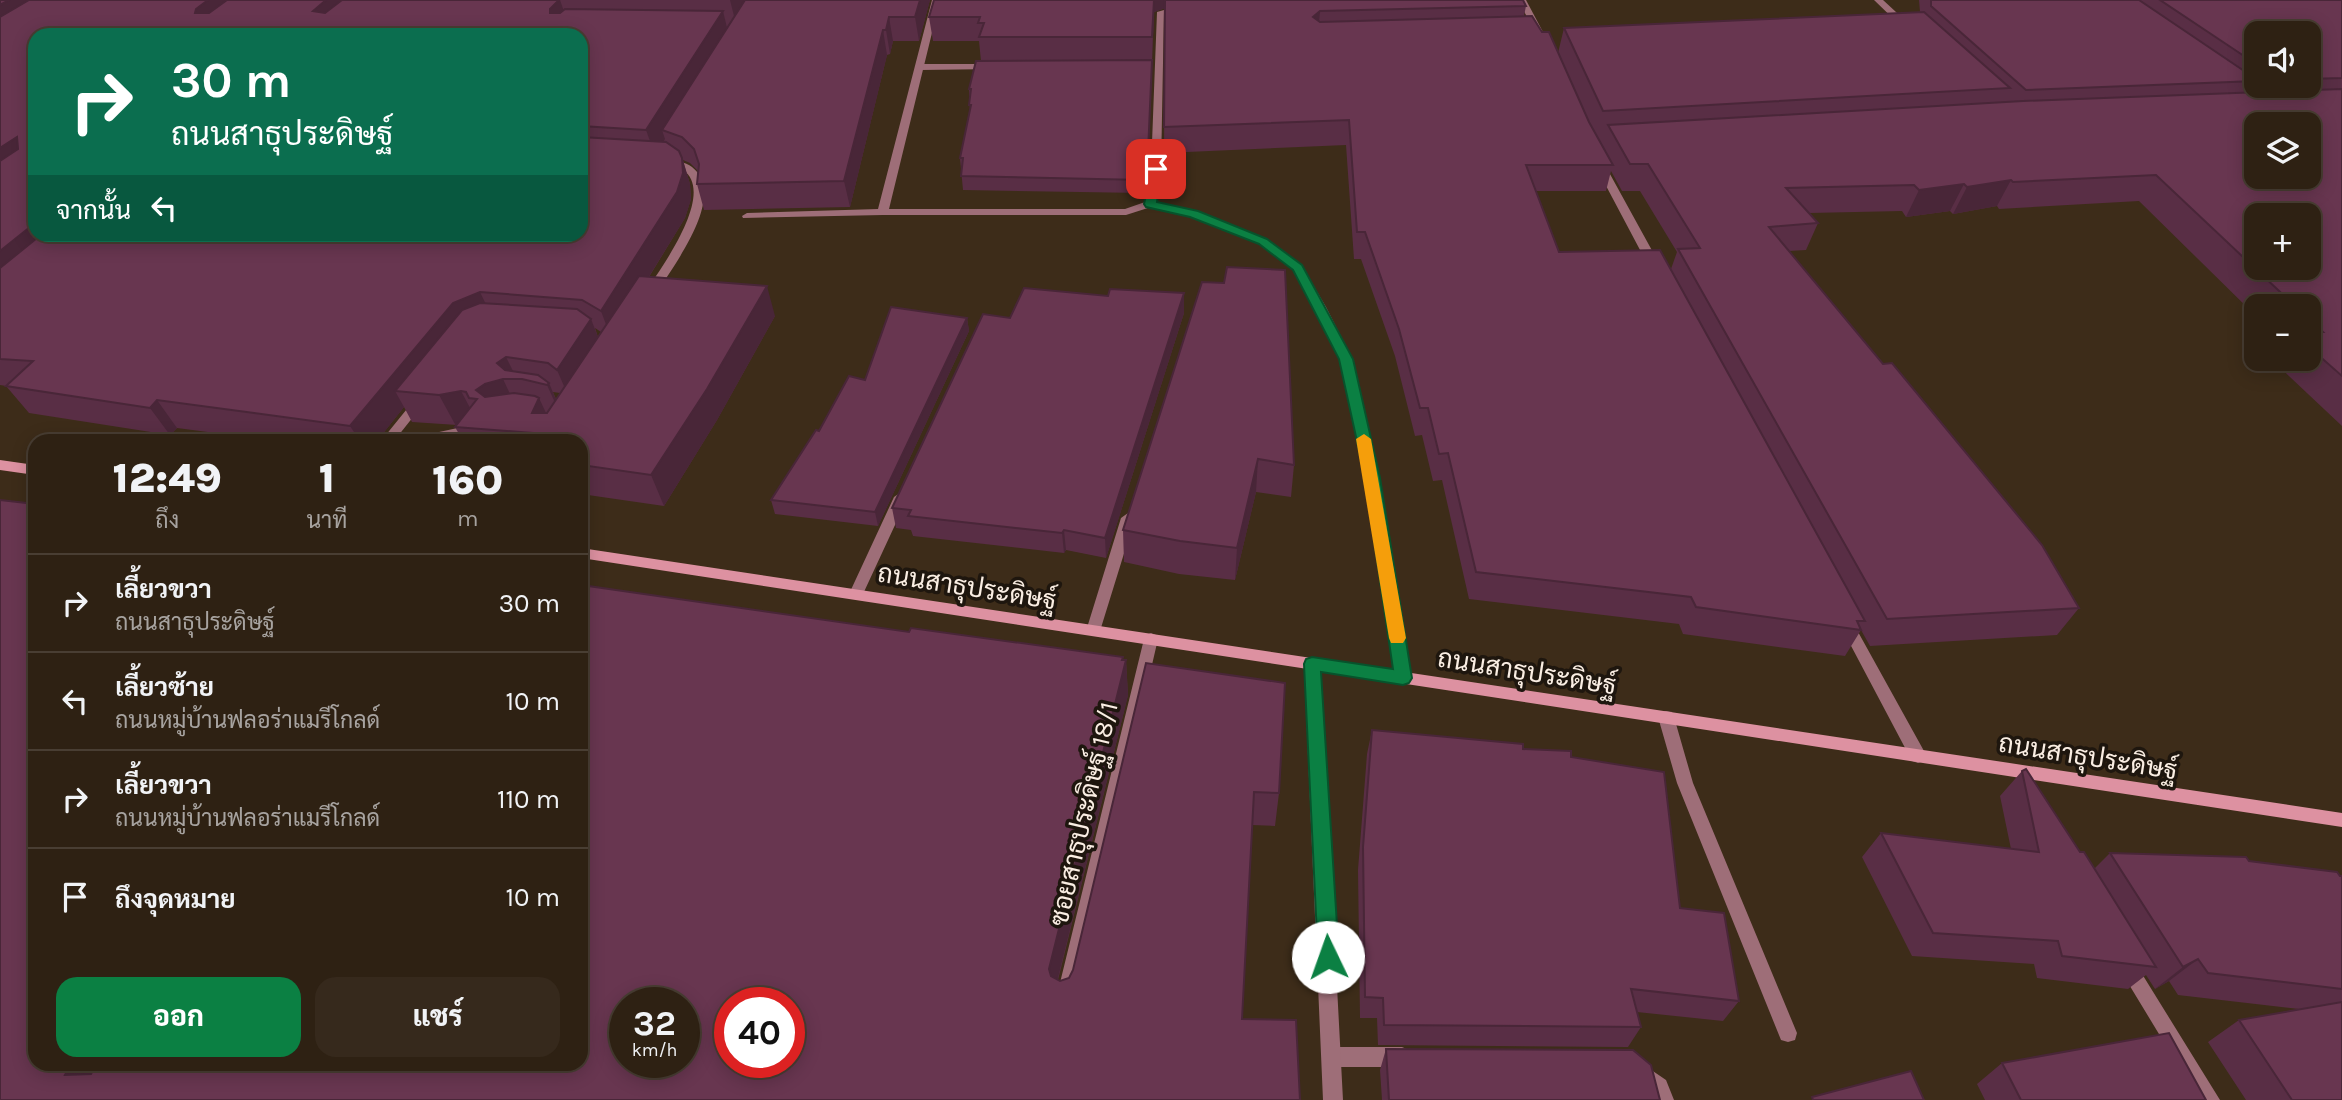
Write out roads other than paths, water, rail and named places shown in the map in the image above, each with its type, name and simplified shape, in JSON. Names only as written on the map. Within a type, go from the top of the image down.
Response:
[{"type":"main road","points":[[0,464],[28,469]]},
{"type":"main road","name":"ถนนสาธุประดิษฐ์","points":[[588,554],[2342,820]]},
{"type":"street","points":[[883,212],[936,0]]},
{"type":"street","points":[[1522,0],[1544,41],[1527,36]]},
{"type":"street","points":[[1878,0],[1919,37]]},
{"type":"street","points":[[1150,204],[1156,169],[1161,12]]},
{"type":"street","points":[[921,67],[1000,67]]},
{"type":"street","points":[[1146,67],[1159,67]]},
{"type":"street","points":[[642,307],[692,224],[700,188],[697,175],[688,167],[660,160],[667,148]]},
{"type":"street","points":[[1596,158],[1662,280]]},
{"type":"street","points":[[747,216],[883,212],[1126,212],[1150,204],[1194,214],[1263,241],[1298,268],[1346,359],[1372,478],[1403,678]]},
{"type":"street","points":[[393,434],[431,388]]},
{"type":"street","points":[[448,434],[476,428]]},
{"type":"street","points":[[856,594],[907,484]]},
{"type":"street","points":[[1093,631],[1133,503]]},
{"type":"street","points":[[1838,607],[1917,756]]},
{"type":"street","name":"ซอยสาธุประดิษฐ์ 18/1","points":[[1065,999],[1152,639]]},
{"type":"street","points":[[1312,664],[1333,1056],[1333,1100]]},
{"type":"street","points":[[1666,718],[1685,783],[1788,1032]]},
{"type":"street","points":[[2006,769],[2020,792]]},
{"type":"street","points":[[2118,951],[2210,1100]]},
{"type":"street","points":[[1333,1056],[1416,1057]]},
{"type":"street","points":[[1632,1066],[1659,1087],[1664,1100]]}]
